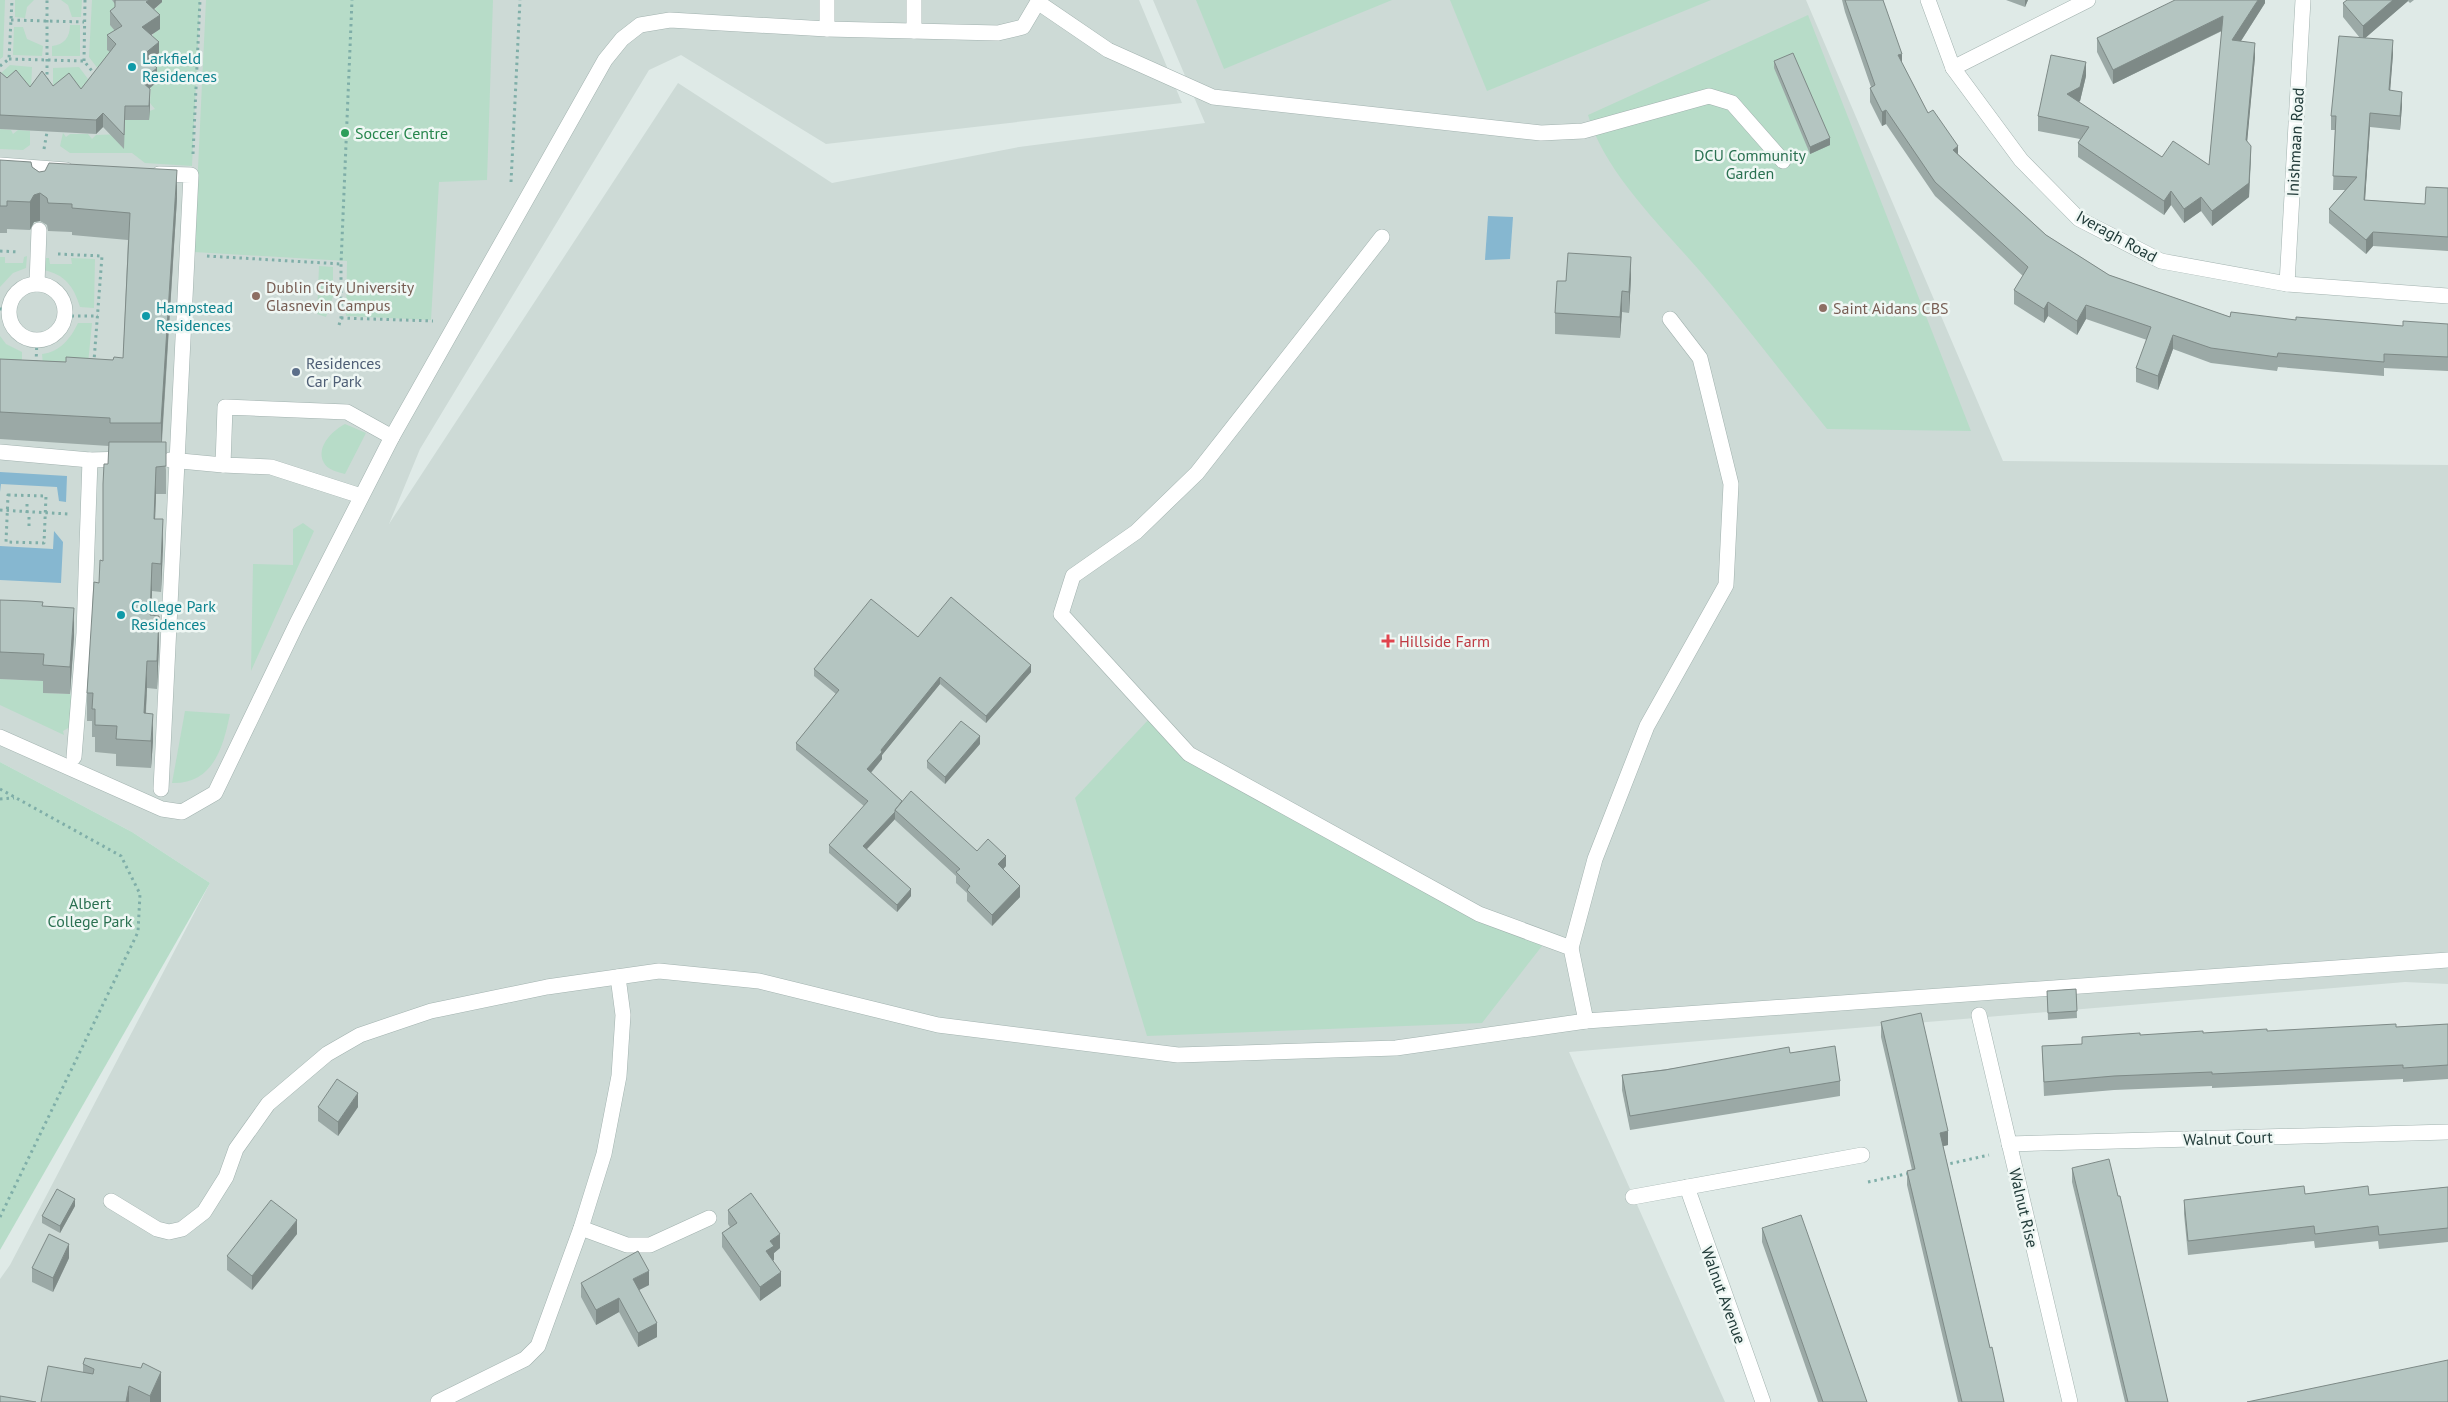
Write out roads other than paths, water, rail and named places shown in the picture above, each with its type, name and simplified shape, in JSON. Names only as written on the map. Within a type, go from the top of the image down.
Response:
[{"type":"street","points":[[827,0],[827,29]]},
{"type":"street","points":[[914,0],[914,31]]},
{"type":"street","name":"Iveragh Road","points":[[1928,0],[1954,68],[2021,160],[2079,218],[2161,262],[2287,284],[2448,296]]},
{"type":"street","points":[[1954,68],[2088,0]]},
{"type":"street","name":"Inishmaan Road","points":[[2287,284],[2303,0]]},
{"type":"street","points":[[0,736],[162,809],[182,812],[214,793],[296,623],[392,437],[600,69],[622,39],[640,25],[670,20],[827,29],[998,33],[1023,26],[1039,2],[1108,50],[1213,97],[1541,133],[1583,131],[1709,96],[1732,103],[1783,160]]},
{"type":"street","points":[[0,165],[40,176],[80,171]]},
{"type":"street","points":[[140,173],[192,175],[186,255],[179,461],[161,789]]},
{"type":"street","points":[[37,284],[40,253],[39,230]]},
{"type":"street","points":[[1382,237],[1197,472],[1136,532],[1073,576],[1060,614],[1189,754],[1479,914],[1571,948]]},
{"type":"street","points":[[37,284],[52,288],[58,293],[65,307],[65,316],[56,333],[37,340],[20,334],[5,309],[22,289],[37,284]]},
{"type":"street","points":[[1586,1021],[1571,948],[1594,859],[1647,726],[1726,585],[1732,484],[1700,358],[1670,319]]},
{"type":"street","points":[[223,465],[225,407],[348,412],[392,437]]},
{"type":"street","points":[[0,452],[90,460],[139,459]]},
{"type":"street","points":[[156,459],[271,467],[361,496]]},
{"type":"street","points":[[74,757],[84,613],[90,460]]},
{"type":"street","points":[[66,613],[84,613]]},
{"type":"street","points":[[111,1202],[157,1228],[169,1232],[182,1229],[204,1212],[226,1177],[236,1149],[268,1104],[327,1054],[360,1036],[431,1011],[547,987],[659,971],[759,981],[938,1025],[1178,1055],[1396,1048],[1586,1021],[2448,960]]},
{"type":"street","points":[[438,1402],[525,1359],[538,1346],[581,1228],[604,1154],[619,1076],[623,1015],[618,977]]},
{"type":"street","name":"Walnut Rise","points":[[1979,1015],[2070,1402]]},
{"type":"street","name":"Walnut Court","points":[[2009,1144],[2448,1132]]},
{"type":"street","points":[[1633,1197],[1862,1155]]},
{"type":"street","name":"Walnut Avenue","points":[[1687,1187],[1763,1402]]},
{"type":"street","points":[[581,1228],[627,1245],[650,1244],[709,1218]]},
{"type":"water","points":[[1488,216],[1513,217],[1510,259],[1485,260]]},
{"type":"water","points":[[0,472],[67,476],[66,502],[59,501],[57,487],[1,484],[0,492]]},
{"type":"water","points":[[54,531],[63,542],[61,583],[0,580],[0,546],[53,549]]},
{"type":"place","name":"Larkfield Residences","points":[[132,67]]},
{"type":"place","name":"Soccer Centre","points":[[345,133]]},
{"type":"place","name":"Dublin City University Glasnevin Campus","points":[[256,296]]},
{"type":"place","name":"Saint Aidans CBS","points":[[1823,308]]},
{"type":"place","name":"Hampstead Residences","points":[[146,316]]},
{"type":"place","name":"Residences Car Park","points":[[296,372]]},
{"type":"place","name":"College Park Residences","points":[[121,615]]},
{"type":"place","name":"Hillside Farm","points":[[1388,641]]},
{"type":"park label","name":"DCU Community Garden","points":[[1750,164]]},
{"type":"park label","name":"Albert College Park","points":[[90,912]]}]
